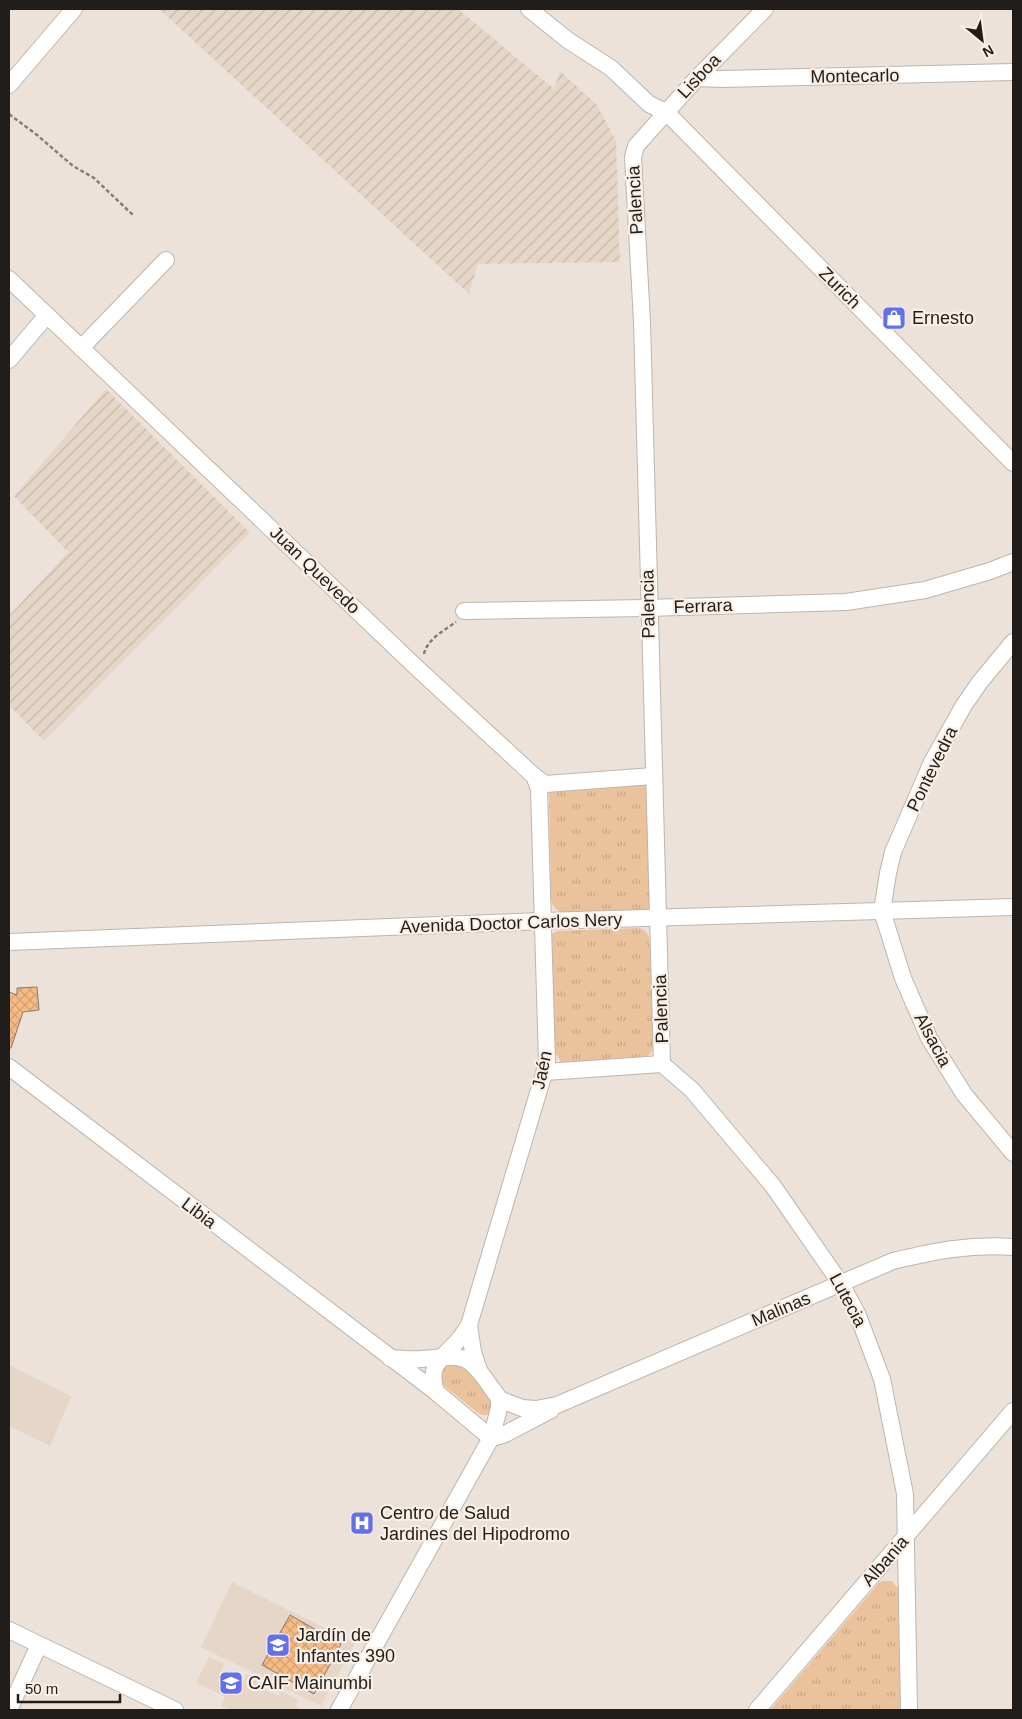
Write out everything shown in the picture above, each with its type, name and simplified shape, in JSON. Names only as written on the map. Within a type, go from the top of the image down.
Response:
[{"type":"street","points":[[9,85],[74,9]]},
{"type":"street","name":"Zurich","points":[[529,9],[568,42],[611,68],[649,104],[666,112],[1013,463]]},
{"type":"street","name":"Lisboa","points":[[636,146],[697,78],[764,9]]},
{"type":"street","name":"Montecarlo","points":[[697,78],[1013,72]]},
{"type":"street","name":"Palencia","points":[[636,146],[632,157],[642,322],[648,608],[662,1064]]},
{"type":"street","points":[[82,348],[166,260]]},
{"type":"street","name":"Juan Quevedo","points":[[9,279],[417,668],[534,776],[545,784],[653,776]]},
{"type":"street","points":[[9,360],[47,315]]},
{"type":"street","name":"Ferrara","points":[[464,610],[648,608],[846,602],[925,590],[990,571],[1013,562]]},
{"type":"street","name":"Pontevedra","points":[[882,911],[893,852],[932,762],[964,705],[1013,642]]},
{"type":"street","name":"Jaén","points":[[441,1356],[452,1347],[469,1325],[545,1072],[548,1048],[539,789],[534,776]]},
{"type":"street","name":"Avenida Doctor Carlos Nery","points":[[9,942],[543,921],[1013,907]]},
{"type":"street","name":"Alsacia","points":[[882,911],[903,978],[929,1038],[964,1094],[1013,1153]]},
{"type":"street","points":[[545,1072],[662,1064]]},
{"type":"street","name":"Lutecia","points":[[662,1064],[692,1090],[773,1186],[842,1284],[857,1313],[882,1379],[905,1494],[909,1710]]},
{"type":"street","name":"Libia","points":[[9,1067],[436,1392],[491,1438]]},
{"type":"street","name":"Malinas","points":[[499,1399],[522,1408],[536,1409],[557,1405],[892,1261],[937,1250],[984,1245],[1013,1247]]},
{"type":"street","name":"Jaén","points":[[469,1325],[473,1352],[479,1370]]},
{"type":"street","points":[[436,1392],[432,1380],[434,1367],[441,1356]]},
{"type":"street","points":[[339,1710],[491,1438],[499,1410],[499,1399],[479,1370],[469,1361],[455,1356],[421,1359],[390,1358]]},
{"type":"street","name":"Malinas","points":[[491,1438],[548,1413],[557,1405]]},
{"type":"street","name":"Albania","points":[[757,1710],[1013,1411]]},
{"type":"street","points":[[9,1630],[175,1710]]},
{"type":"street","points":[[9,1710],[39,1645]]},
{"type":"path","points":[[9,114],[73,166],[94,178],[134,216]]},
{"type":"path","points":[[417,668],[423,662],[426,647],[443,630],[460,620],[464,610]]},
{"type":"shaded area","points":[[159,9],[458,9],[554,89],[560,71],[597,105],[616,141],[620,262],[478,264],[469,294]]},
{"type":"shaded area","points":[[106,389],[250,533],[44,741],[9,705],[9,616],[68,552],[14,496]]},
{"type":"shaded area","points":[[9,1365],[71,1396],[50,1446],[9,1426]]},
{"type":"shaded area","name":"Jardín de Infantes 390","points":[[232,1582],[355,1643],[321,1706],[201,1647]]},
{"type":"shaded area","name":"CAIF Mainumbi","points":[[209,1657],[224,1664],[219,1675],[232,1681],[235,1676],[243,1681],[247,1674],[266,1684],[264,1689],[278,1696],[281,1691],[299,1700],[296,1706],[298,1707],[297,1710],[230,1710],[221,1706],[225,1697],[196,1682]]},
{"type":"green space","points":[[644,783],[646,786],[650,906],[642,911],[560,912],[553,906],[551,899],[549,792]]},
{"type":"green space","points":[[640,928],[649,936],[653,976],[654,1047],[650,1054],[645,1058],[568,1065],[561,1062],[555,1052],[549,940],[551,935],[557,931]]},
{"type":"green space","points":[[439,1364],[462,1365],[492,1400],[492,1412],[485,1415],[478,1413],[437,1380]]},
{"type":"green space","points":[[882,1581],[891,1581],[899,1589],[903,1710],[770,1710],[878,1584]]},
{"type":"building","points":[[37,987],[39,1010],[23,1012],[11,1048],[9,1048],[9,992],[17,995],[17,988]]},
{"type":"building","points":[[290,1615],[341,1644],[314,1694],[262,1665]]},
{"type":"place","name":"Ernesto","points":[[894,318]]},
{"type":"place","name":"Centro de Salud Jardines del Hipodromo","points":[[362,1523]]},
{"type":"place","name":"Jardín de Infantes 390","points":[[278,1645]]},
{"type":"place","name":"CAIF Mainumbi","points":[[231,1683]]}]
